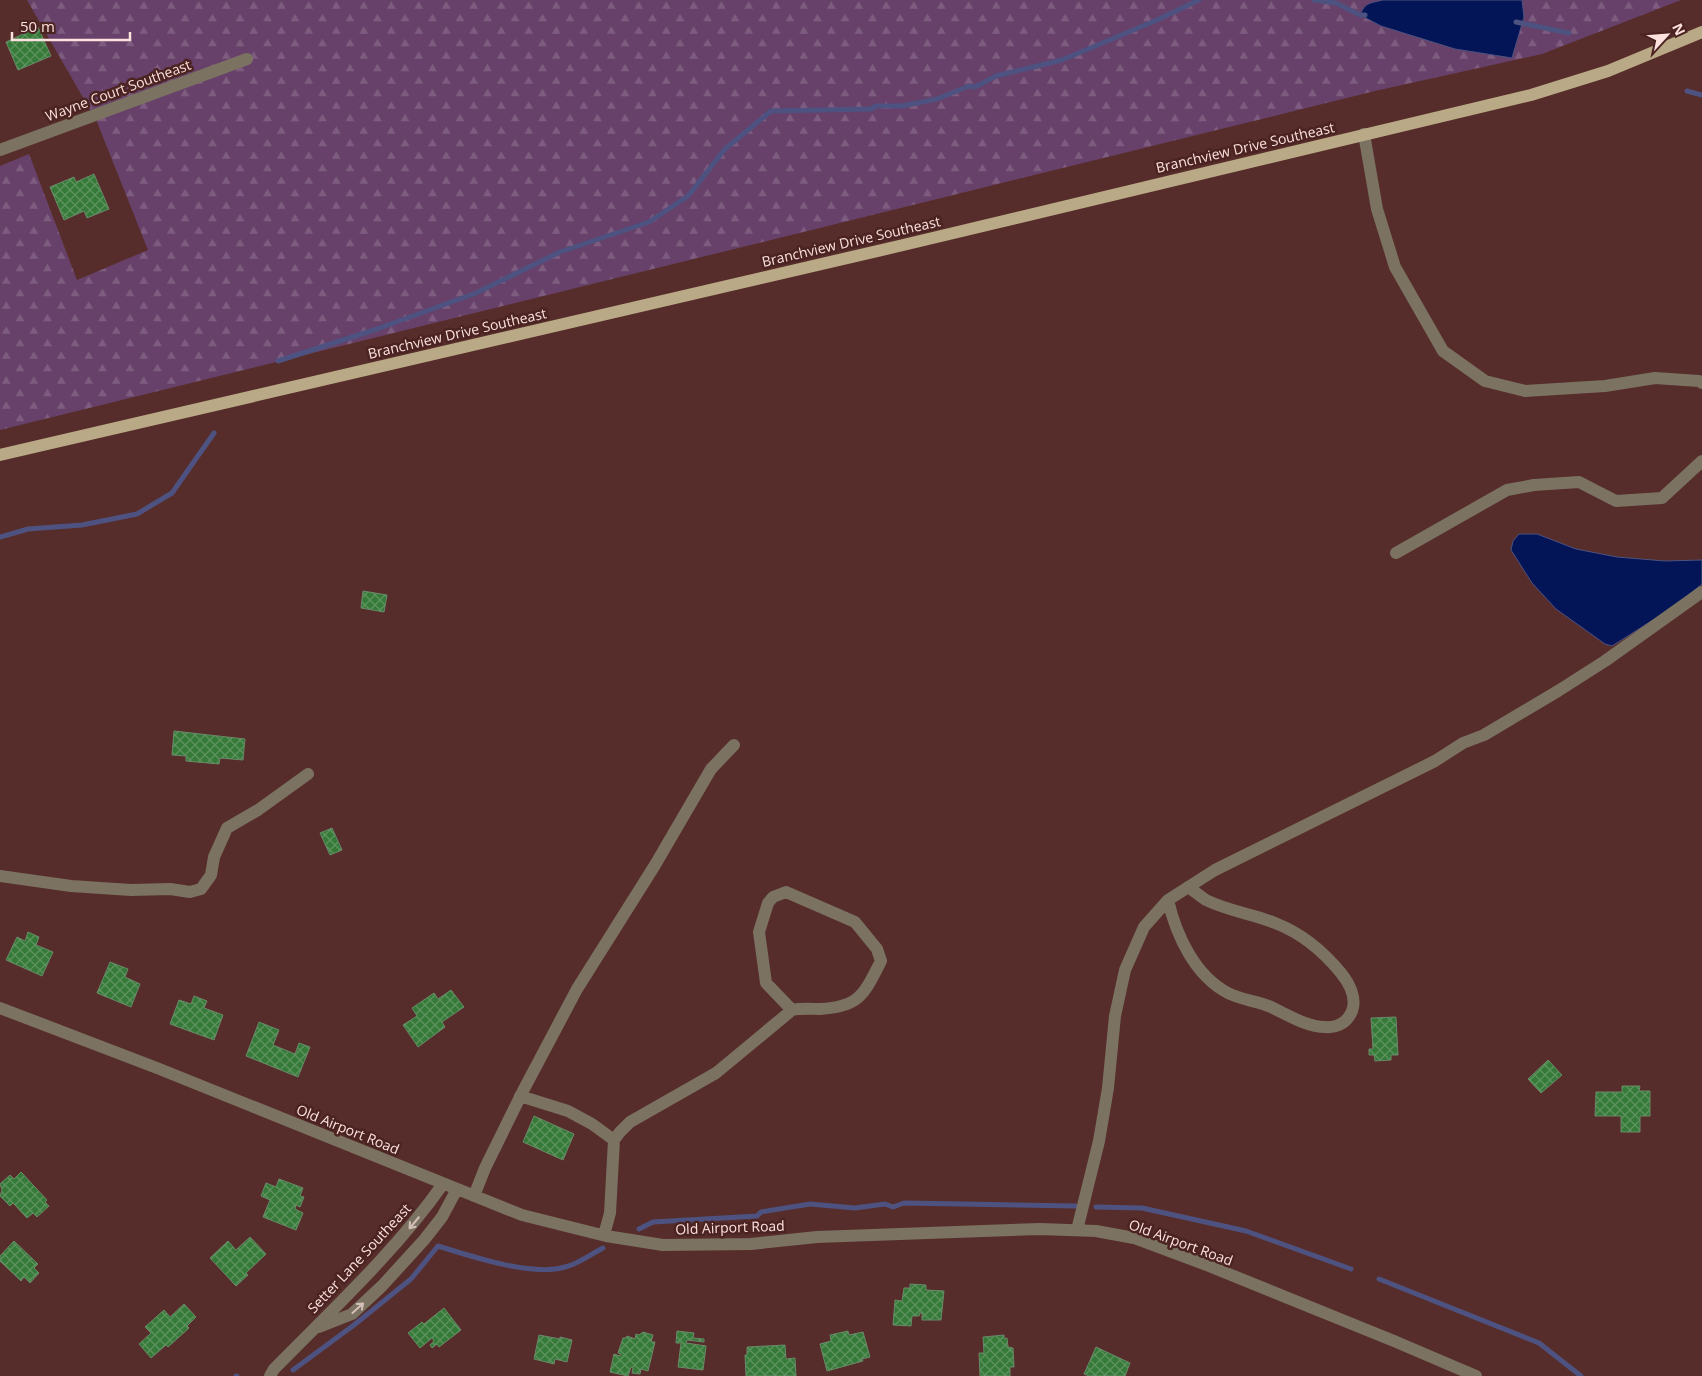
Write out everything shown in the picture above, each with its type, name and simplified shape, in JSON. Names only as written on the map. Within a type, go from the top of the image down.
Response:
[{"type":"main road","name":"Branchview Drive Southeast","points":[[0,455],[899,246],[1531,95],[1608,71],[1702,32]]},
{"type":"street","name":"Wayne Court Southeast","points":[[0,150],[247,59]]},
{"type":"street","points":[[1364,134],[1377,209],[1395,267],[1443,350],[1486,381],[1525,391],[1605,386],[1655,378],[1698,381],[1702,383]]},
{"type":"street","points":[[1396,553],[1507,490],[1534,485],[1580,482],[1616,501],[1662,498],[1702,461]]},
{"type":"street","points":[[1077,1230],[1099,1141],[1108,1088],[1114,1016],[1125,970],[1144,927],[1168,900],[1188,886],[1224,866],[1435,760],[1463,743],[1484,735],[1597,666],[1702,592]]},
{"type":"street","points":[[474,1196],[485,1168],[520,1096],[577,989],[655,865],[711,769],[734,745]]},
{"type":"street","points":[[0,876],[71,886],[131,890],[170,889],[190,892],[201,888],[211,874],[214,857],[227,828],[258,810],[308,774]]},
{"type":"street","points":[[1168,900],[1172,919],[1196,966],[1228,994],[1266,1005],[1319,1027],[1330,1027],[1343,1023],[1349,1018],[1353,1007],[1348,982],[1333,963],[1315,947],[1298,934],[1275,923],[1207,900],[1188,886]]},
{"type":"street","points":[[604,1235],[610,1213],[614,1140],[630,1122],[716,1073],[792,1010],[801,1008],[838,1008],[850,1004],[866,989],[881,962],[876,949],[855,922],[786,892],[773,897],[768,903],[759,932],[766,983],[792,1010]]},
{"type":"street","name":"Old Airport Road","points":[[0,1008],[522,1215],[604,1235],[663,1245],[742,1244],[817,1237],[1040,1229],[1096,1231],[1134,1238],[1209,1266],[1376,1333],[1476,1376]]},
{"type":"street","points":[[520,1096],[568,1111],[592,1124],[614,1140]]},
{"type":"street","name":"Setter Lane Southeast","points":[[270,1376],[274,1369],[384,1258],[424,1211],[443,1184]]},
{"type":"street","name":"Setter Lane Southeast","points":[[314,1329],[352,1314],[382,1286],[424,1240],[442,1217],[456,1189]]},
{"type":"green space","points":[[27,0],[1681,0],[1542,54],[1375,91],[0,430],[0,166],[29,154],[77,280],[148,250],[97,122]]},
{"type":"shaded area","points":[[1383,0],[1522,0],[1524,17],[1512,58],[1455,49],[1381,26],[1360,15],[1366,5]]},
{"type":"shaded area","points":[[1519,534],[1537,534],[1576,549],[1617,557],[1665,561],[1702,560],[1702,584],[1675,606],[1612,646],[1605,644],[1556,609],[1532,583],[1511,550],[1513,541]]},
{"type":"building","points":[[38,27],[51,56],[18,70],[6,42]]},
{"type":"building","points":[[94,174],[109,209],[87,218],[84,211],[64,220],[50,187],[74,177],[76,182]]},
{"type":"building","points":[[363,591],[387,595],[384,612],[361,608]]},
{"type":"building","points":[[174,731],[245,739],[243,760],[220,758],[219,764],[186,761],[186,756],[172,755]]},
{"type":"building","points":[[332,828],[342,850],[330,855],[320,833]]},
{"type":"building","points":[[28,932],[39,937],[36,945],[53,952],[42,976],[6,960],[17,937],[25,941]]},
{"type":"building","points":[[110,962],[128,969],[125,977],[140,984],[131,1007],[97,993]]},
{"type":"building","points":[[451,990],[464,1007],[442,1022],[445,1027],[418,1047],[403,1025],[417,1016],[412,1008],[434,993],[438,999]]},
{"type":"building","points":[[194,996],[207,1001],[204,1008],[223,1015],[214,1040],[170,1024],[179,1000],[191,1004]]},
{"type":"building","points":[[1396,1017],[1398,1055],[1391,1055],[1391,1060],[1375,1061],[1374,1055],[1369,1055],[1369,1049],[1373,1049],[1371,1018]]},
{"type":"building","points":[[259,1022],[279,1030],[273,1045],[295,1054],[299,1043],[310,1047],[298,1077],[246,1056]]},
{"type":"building","points":[[1548,1060],[1562,1075],[1541,1093],[1528,1079]]},
{"type":"building","points":[[1622,1086],[1640,1086],[1639,1091],[1650,1091],[1650,1116],[1640,1116],[1640,1132],[1621,1132],[1621,1116],[1595,1116],[1596,1092],[1622,1092]]},
{"type":"building","points":[[534,1116],[574,1134],[563,1160],[523,1142]]},
{"type":"building","points":[[21,1172],[47,1200],[45,1202],[49,1206],[37,1217],[33,1213],[27,1218],[13,1203],[10,1206],[0,1196],[2,1190],[0,1184],[10,1175],[14,1179]]},
{"type":"building","points":[[279,1179],[303,1188],[300,1196],[304,1197],[300,1207],[296,1205],[295,1209],[303,1213],[296,1230],[263,1217],[270,1200],[261,1196],[266,1183],[276,1187]]},
{"type":"building","points":[[250,1237],[266,1254],[246,1273],[248,1275],[236,1286],[210,1258],[228,1241],[236,1250]]},
{"type":"building","points":[[14,1241],[38,1264],[34,1268],[39,1273],[30,1283],[24,1277],[21,1281],[0,1261],[0,1256]]},
{"type":"building","points":[[910,1284],[926,1285],[926,1290],[944,1291],[941,1320],[922,1320],[922,1313],[920,1313],[919,1316],[912,1316],[911,1326],[893,1325],[895,1300],[902,1301],[904,1288],[910,1288]]},
{"type":"building","points":[[184,1304],[196,1317],[187,1326],[189,1328],[168,1347],[166,1345],[151,1358],[139,1344],[151,1333],[145,1327],[164,1310],[170,1317]]},
{"type":"building","points":[[444,1308],[461,1330],[439,1347],[437,1344],[432,1348],[430,1345],[434,1341],[432,1338],[420,1348],[408,1333],[422,1322],[424,1324]]},
{"type":"building","points":[[677,1331],[694,1333],[693,1338],[704,1339],[704,1342],[687,1340],[686,1343],[706,1346],[703,1370],[678,1367],[681,1343],[676,1343]]},
{"type":"building","points":[[848,1331],[849,1335],[863,1332],[870,1357],[862,1359],[863,1361],[827,1371],[820,1344],[831,1341],[830,1335]]},
{"type":"building","points":[[643,1332],[653,1335],[651,1342],[655,1342],[648,1371],[641,1369],[640,1374],[632,1373],[633,1368],[631,1367],[628,1376],[610,1372],[614,1354],[620,1356],[621,1354],[618,1353],[623,1338],[627,1336],[635,1339],[636,1334],[639,1335]]},
{"type":"building","points":[[539,1335],[572,1340],[567,1362],[555,1359],[554,1364],[534,1359]]},
{"type":"building","points":[[1004,1335],[1004,1339],[1007,1338],[1008,1347],[1013,1348],[1014,1367],[1010,1367],[1010,1376],[980,1376],[979,1353],[984,1353],[983,1337]]},
{"type":"building","points":[[785,1345],[786,1359],[795,1358],[796,1376],[746,1376],[745,1355],[747,1355],[747,1347]]},
{"type":"building","points":[[1096,1347],[1130,1363],[1125,1376],[1089,1376],[1084,1374]]},
{"type":"waterway","points":[[278,361],[377,329],[476,293],[560,252],[649,222],[688,196],[725,149],[771,111],[871,109],[876,106],[902,106],[937,99],[969,86],[975,87],[996,76],[1062,60],[1199,0]]},
{"type":"waterway","points":[[1314,0],[1336,3],[1360,15],[1365,15]]},
{"type":"waterway","points":[[1516,22],[1569,33]]},
{"type":"waterway","points":[[1687,91],[1702,95]]},
{"type":"waterway","points":[[0,537],[28,529],[82,525],[137,514],[172,493],[214,433]]},
{"type":"waterway","points":[[639,1229],[653,1222],[757,1216],[761,1212],[810,1204],[855,1208],[885,1204],[893,1207],[904,1203],[1076,1206]]},
{"type":"waterway","points":[[1096,1207],[1142,1208],[1246,1231],[1351,1269]]},
{"type":"waterway","points":[[293,1370],[354,1325],[411,1279],[438,1246],[502,1264],[536,1269],[570,1266],[603,1248]]},
{"type":"waterway","points":[[1379,1279],[1539,1343],[1581,1376]]}]
